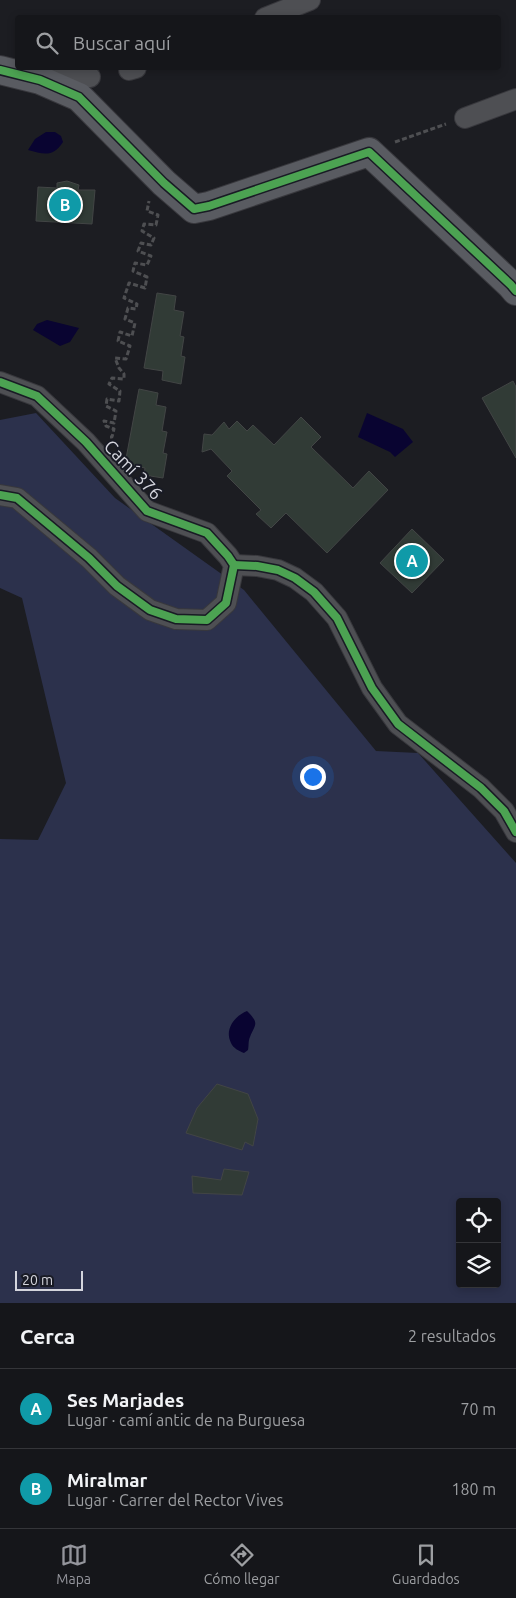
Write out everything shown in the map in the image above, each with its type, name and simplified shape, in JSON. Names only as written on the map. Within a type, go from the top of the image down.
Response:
[{"type":"street","points":[[272,15],[310,0]]},
{"type":"street","points":[[0,70],[40,80],[79,97],[164,183],[194,209],[209,206],[369,152],[516,291]]},
{"type":"street","points":[[40,80],[90,77]]},
{"type":"street","points":[[465,118],[516,99]]},
{"type":"street","name":"Camí 376","points":[[0,382],[37,396],[86,442],[147,511],[207,533],[234,565]]},
{"type":"street","points":[[0,495],[16,498],[23,503],[89,558],[116,586],[150,610],[176,619],[207,620],[226,603],[234,565],[257,566],[278,570],[295,578],[314,592],[337,618],[372,688],[398,724],[481,788],[504,811],[516,832]]},
{"type":"path","points":[[369,152],[465,118]]},
{"type":"path","points":[[95,453],[103,436],[112,437],[114,428],[106,426],[104,421],[114,423],[116,411],[106,406],[108,399],[119,401],[120,391],[109,384],[112,378],[124,379],[124,374],[115,358],[126,359],[130,346],[118,341],[120,332],[132,336],[135,323],[125,319],[128,308],[136,310],[137,304],[124,298],[129,283],[145,288],[147,277],[133,271],[135,264],[147,265],[151,256],[138,251],[141,243],[151,245],[154,238],[142,231],[144,224],[156,225],[158,215],[147,211],[149,201],[160,204],[164,183]]},
{"type":"shaded area","points":[[46,132],[55,132],[61,136],[63,142],[55,151],[47,154],[28,150],[35,139]]},
{"type":"shaded area","points":[[47,320],[79,328],[70,342],[60,346],[33,330],[37,324]]},
{"type":"shaded area","points":[[36,413],[115,498],[244,590],[376,751],[418,753],[516,863],[516,1303],[0,1303],[0,839],[38,840],[66,783],[22,598],[0,588],[0,420]]},
{"type":"shaded area","points":[[367,413],[403,429],[413,442],[395,457],[390,452],[358,437]]},
{"type":"shaded area","points":[[247,1011],[254,1019],[255,1026],[249,1039],[248,1050],[244,1053],[232,1045],[229,1033],[232,1024],[238,1016]]},
{"type":"building","points":[[67,181],[79,185],[78,190],[95,190],[92,224],[36,221],[38,187],[57,188],[57,183]]},
{"type":"building","points":[[157,293],[176,296],[174,310],[184,312],[180,336],[184,337],[181,356],[185,357],[181,384],[162,380],[163,371],[144,368]]},
{"type":"building","points":[[513,381],[516,387],[516,458],[482,398]]},
{"type":"building","points":[[139,389],[158,393],[156,405],[166,407],[162,431],[167,432],[163,453],[167,454],[163,478],[144,475],[145,468],[125,464]]},
{"type":"building","points":[[301,417],[321,437],[311,447],[353,488],[369,471],[388,490],[327,553],[286,513],[271,528],[256,514],[261,510],[227,476],[232,471],[211,449],[202,452],[204,434],[212,435],[224,422],[229,429],[237,421],[247,431],[253,425],[274,445]]},
{"type":"building","points":[[412,529],[444,560],[412,593],[380,563]]},
{"type":"building","points":[[217,1084],[248,1094],[258,1119],[253,1146],[245,1142],[242,1150],[186,1133],[197,1108]]},
{"type":"building","points":[[224,1169],[249,1172],[242,1195],[193,1193],[192,1176],[221,1180]]},
{"type":"cycle path","points":[[0,70],[40,80],[79,97],[164,183],[194,209],[209,206],[369,152],[516,291]]},
{"type":"cycle path","points":[[0,382],[37,396],[86,442],[147,511],[207,533],[234,565],[226,603],[207,620],[176,619],[150,610],[117,586],[89,558],[17,498],[0,495]]},
{"type":"cycle path","points":[[234,565],[257,566],[278,570],[295,578],[314,592],[337,618],[372,688],[398,724],[481,788],[504,811],[516,832]]},
{"type":"place","name":"Miralmar","points":[[65,205]]},
{"type":"place","name":"Ses Marjades","points":[[412,561]]}]
